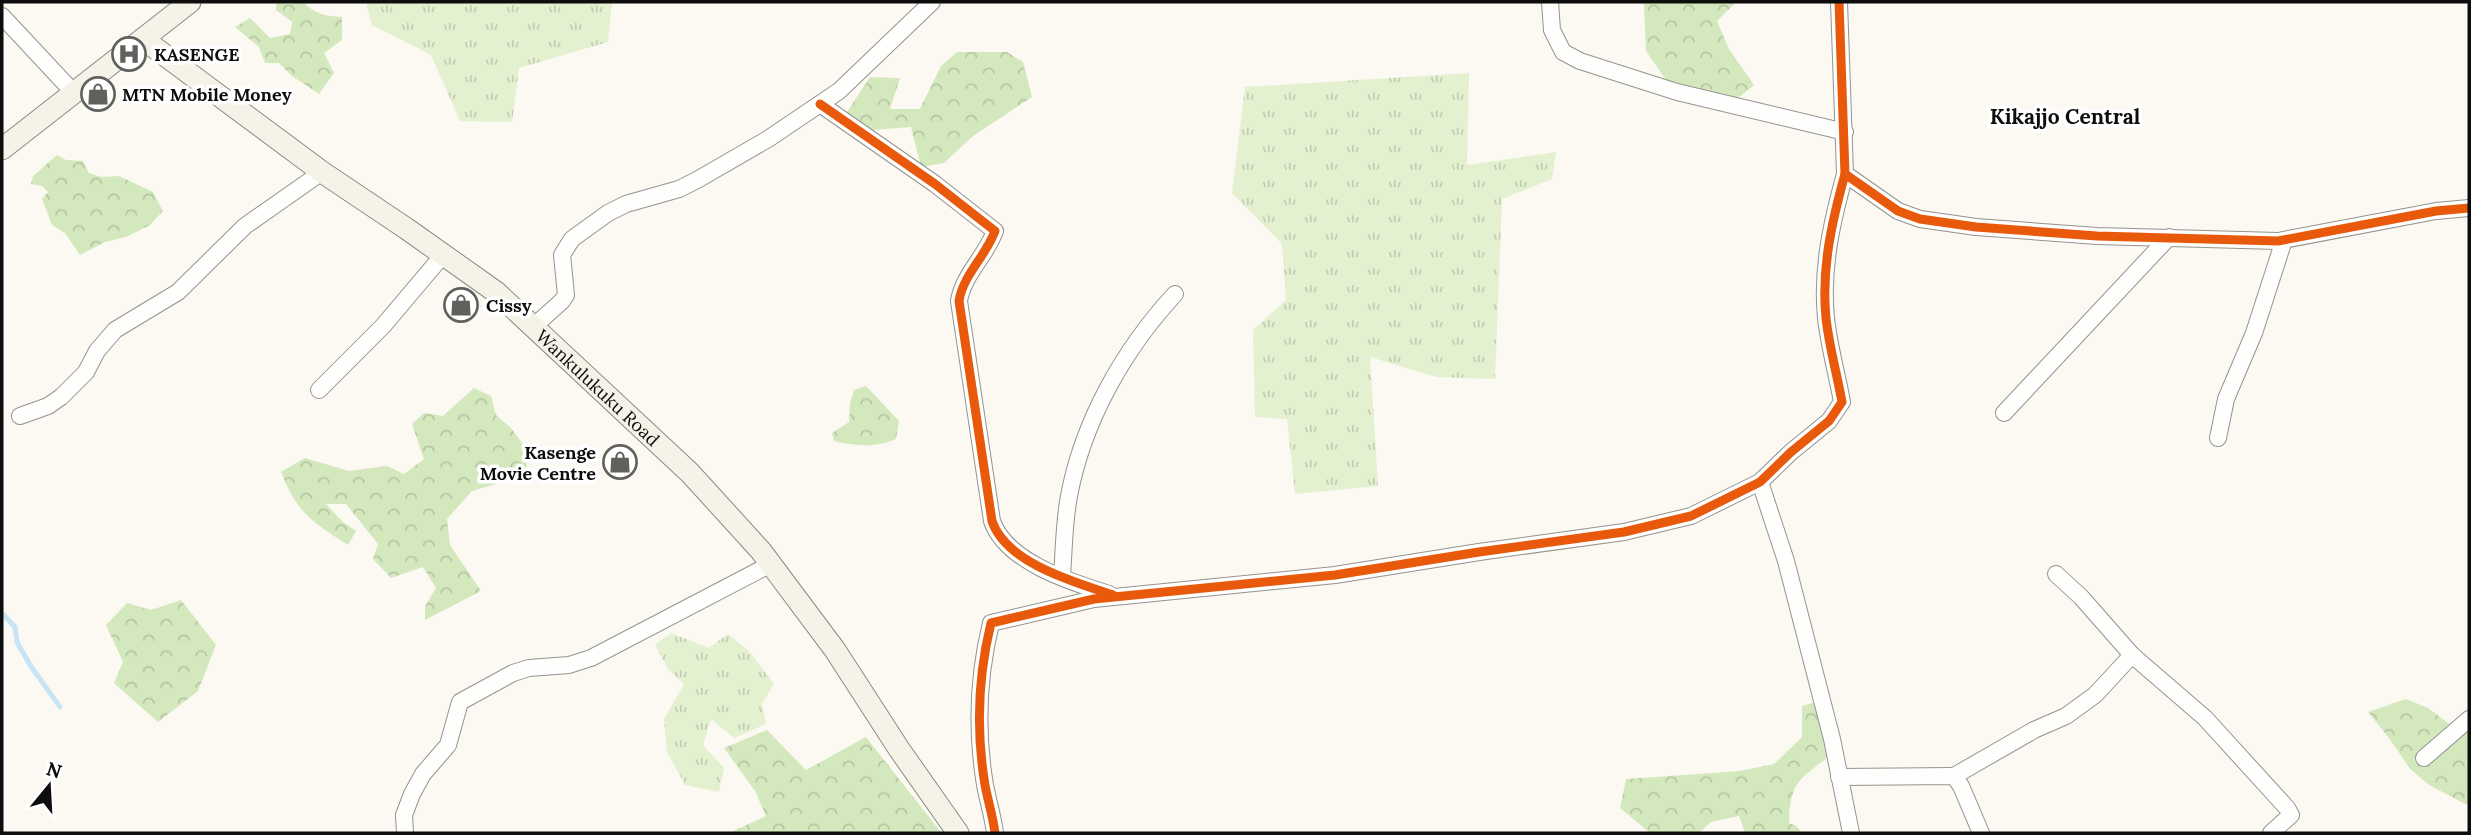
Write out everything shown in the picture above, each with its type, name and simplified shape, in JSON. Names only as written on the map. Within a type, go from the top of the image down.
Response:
[{"type":"main road","points":[[2,149],[190,2]]},
{"type":"main road","name":"Wankulukuku Road","points":[[143,39],[322,173],[408,229],[496,292],[690,473],[735,520],[771,564],[835,650],[899,749],[958,833]]},
{"type":"street","points":[[533,327],[566,295],[562,255],[572,239],[608,213],[626,204],[697,180],[768,139],[820,104],[863,70],[932,2]]},
{"type":"street","points":[[1550,2],[1552,30],[1563,52],[1580,61],[1677,92],[1845,132]]},
{"type":"street","points":[[995,833],[985,786],[979,735],[984,651],[991,622],[1094,598],[1335,575],[1624,532],[1691,516],[1760,482],[1829,421],[1842,402],[1826,318],[1825,278],[1837,202],[1845,174],[1839,2]]},
{"type":"street","points":[[2,16],[74,93]]},
{"type":"street","points":[[820,104],[935,184],[995,231],[980,261],[961,287],[959,301],[996,534],[1013,552],[1062,576],[1116,596]]},
{"type":"street","points":[[20,416],[48,406],[61,397],[86,372],[97,351],[115,330],[178,292],[245,226],[322,173]]},
{"type":"street","points":[[1845,174],[1898,211],[1920,219],[2042,232],[2284,240],[2436,211],[2469,208]]},
{"type":"street","points":[[2004,413],[2169,237]]},
{"type":"street","points":[[2218,438],[2226,399],[2253,333],[2284,240]]},
{"type":"street","points":[[319,390],[383,326],[443,255]]},
{"type":"street","points":[[1062,576],[1069,496],[1080,451],[1105,395],[1132,346],[1175,294]]},
{"type":"street","points":[[1760,482],[1786,561],[1832,739],[1851,833]]},
{"type":"street","points":[[405,833],[404,815],[412,794],[423,774],[448,745],[460,702],[513,673],[529,668],[569,665],[591,658],[771,564]]},
{"type":"street","points":[[2056,574],[2081,597],[2132,655],[2205,718],[2287,808],[2291,815],[2272,833]]},
{"type":"street","points":[[1839,777],[1954,776],[2034,730],[2066,716],[2095,695],[2132,655]]},
{"type":"street","points":[[2424,758],[2469,719]]},
{"type":"street","points":[[1954,776],[1981,833]]},
{"type":"green space","points":[[277,2],[303,2],[321,14],[342,17],[342,40],[324,53],[334,73],[319,94],[292,76],[279,63],[265,63],[259,47],[235,27],[250,18],[270,38],[290,34],[292,22],[276,10]]},
{"type":"green space","points":[[366,2],[612,2],[608,42],[519,68],[512,122],[460,121],[431,55],[372,25]]},
{"type":"green space","points":[[1748,2],[1735,3],[1717,21],[1729,49],[1754,85],[1738,98],[1666,80],[1646,51],[1644,4]]},
{"type":"green space","points":[[957,52],[1007,52],[1023,62],[1032,97],[973,136],[944,163],[921,167],[911,127],[872,130],[847,112],[870,77],[900,78],[890,109],[920,109],[941,66]]},
{"type":"green space","points":[[1469,73],[1467,165],[1556,152],[1552,179],[1502,199],[1495,379],[1436,377],[1370,357],[1378,486],[1295,494],[1287,419],[1255,417],[1253,330],[1286,300],[1282,244],[1232,193],[1245,87]]},
{"type":"green space","points":[[57,155],[66,160],[83,161],[89,173],[101,177],[119,176],[153,192],[163,211],[150,225],[126,237],[105,242],[80,255],[65,233],[52,225],[42,199],[48,192],[42,186],[31,184],[33,176]]},
{"type":"green space","points":[[866,386],[899,421],[896,439],[865,445],[834,441],[832,433],[849,422],[854,390]]},
{"type":"green space","points":[[474,388],[491,396],[496,415],[511,428],[528,451],[526,475],[472,491],[447,519],[450,545],[481,591],[425,620],[425,606],[436,588],[423,567],[391,578],[373,559],[378,544],[346,504],[326,504],[356,531],[348,545],[307,515],[293,498],[281,472],[305,458],[349,471],[387,466],[404,474],[424,459],[412,424],[424,413],[443,416]]},
{"type":"green space","points":[[181,600],[216,645],[198,691],[158,722],[114,683],[123,662],[106,625],[127,603],[151,610]]},
{"type":"green space","points":[[671,633],[709,648],[728,634],[749,651],[774,684],[762,704],[766,724],[734,738],[711,719],[703,745],[724,768],[719,792],[685,785],[667,752],[664,719],[684,684],[668,669],[655,645]]},
{"type":"green space","points":[[2406,699],[2428,708],[2452,726],[2469,713],[2469,806],[2429,785],[2410,769],[2368,712]]},
{"type":"green space","points":[[1816,702],[1830,737],[1828,757],[1803,777],[1794,790],[1789,823],[1802,833],[1745,833],[1739,816],[1711,822],[1699,833],[1650,833],[1620,808],[1626,779],[1740,771],[1774,764],[1802,737],[1802,706]]},
{"type":"green space","points":[[767,730],[806,770],[866,737],[940,831],[945,833],[729,833],[766,816],[755,791],[724,748]]},
{"type":"waterway","points":[[2,613],[15,627],[17,642],[60,707]]},
{"type":"cycle path","points":[[995,833],[982,765],[980,724],[983,663],[991,623],[1094,599],[1335,575],[1624,532],[1691,516],[1760,482],[1829,421],[1842,402],[1829,339],[1825,300],[1829,245],[1845,174],[1839,2]]},
{"type":"cycle path","points":[[820,104],[935,184],[995,231],[965,283],[959,301],[992,521],[1000,536],[1026,559],[1061,577],[1113,595]]},
{"type":"cycle path","points":[[1845,174],[1898,211],[1920,219],[1976,227],[2097,236],[2278,241],[2436,211],[2469,208]]},
{"type":"place","name":"KASENGE","points":[[129,54]]},
{"type":"place","name":"MTN Mobile Money","points":[[98,94]]},
{"type":"place","name":"Cissy","points":[[461,305]]},
{"type":"place","name":"Kasenge Movie Centre","points":[[620,462]]},
{"type":"district","name":"Kikajjo Central","points":[[2065,116]]}]
